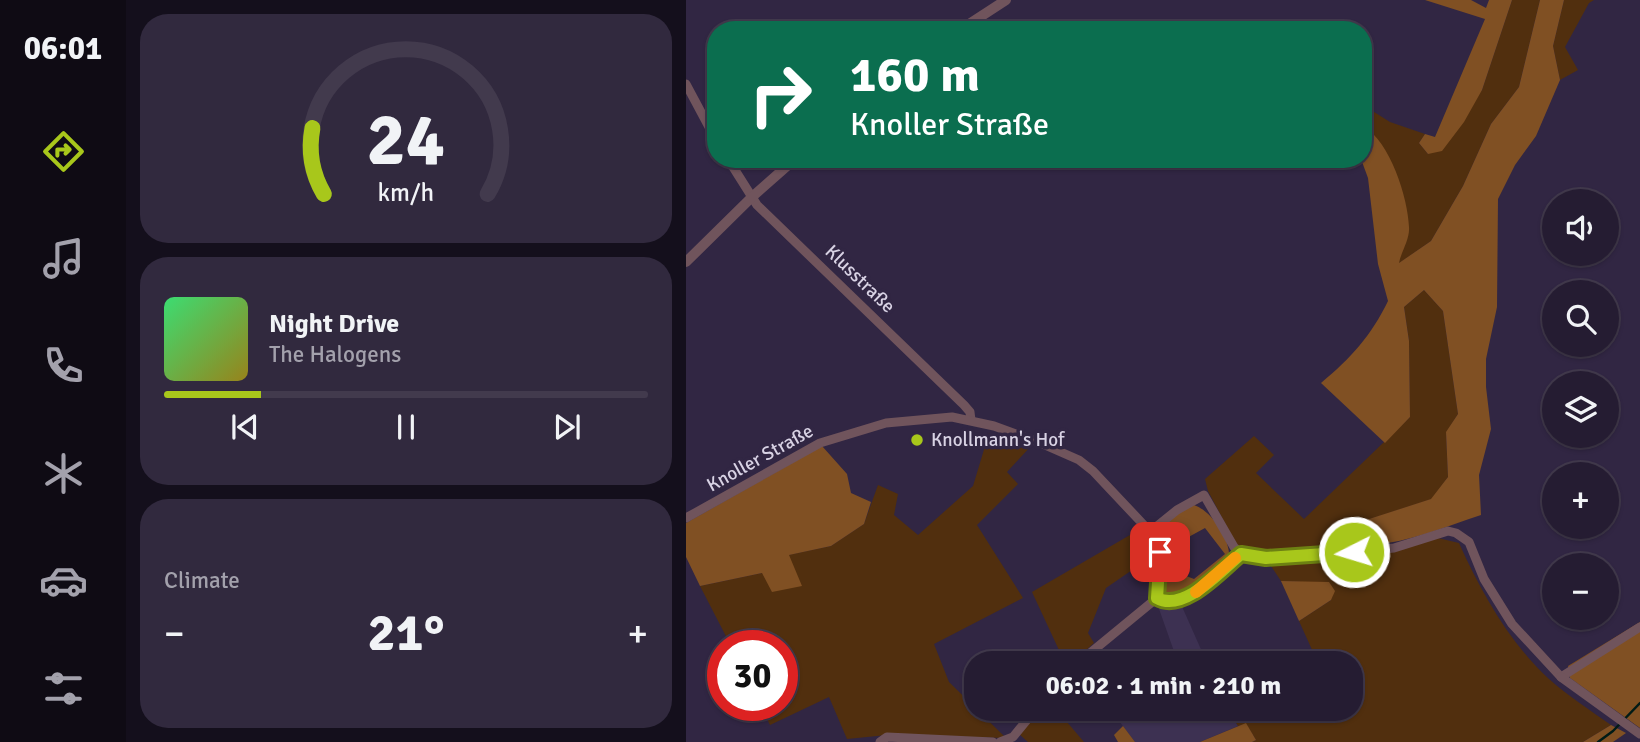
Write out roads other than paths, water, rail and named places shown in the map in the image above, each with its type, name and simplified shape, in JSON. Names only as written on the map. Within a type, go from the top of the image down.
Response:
[{"type":"street","points":[[974,21],[1006,0]]},
{"type":"street","points":[[686,84],[707,123]]},
{"type":"street","name":"Klusstraße","points":[[734,168],[757,205],[964,405],[970,412],[971,420]]},
{"type":"street","points":[[686,262],[785,168]]},
{"type":"street","name":"Knoller Straße","points":[[686,518],[820,443],[886,423],[952,417],[971,420],[1038,442],[1079,460],[1093,471],[1157,539],[1160,552],[1157,598]]},
{"type":"street","points":[[1151,531],[1177,510],[1204,495],[1234,547],[1241,554],[1266,558],[1394,548],[1448,531],[1456,533],[1469,542],[1485,579],[1512,624],[1561,677],[1640,734]]},
{"type":"street","points":[[1093,651],[1157,598],[1169,602],[1195,593],[1241,554]]},
{"type":"street","points":[[1561,677],[1640,627]]},
{"type":"street","points":[[1000,742],[1013,737],[1026,721]]},
{"type":"street","points":[[880,742],[887,737],[993,742]]},
{"type":"waterway","points":[[1598,742],[1613,731],[1640,703]]},
{"type":"place","name":"Knollmann's Hof","points":[[917,440]]}]
